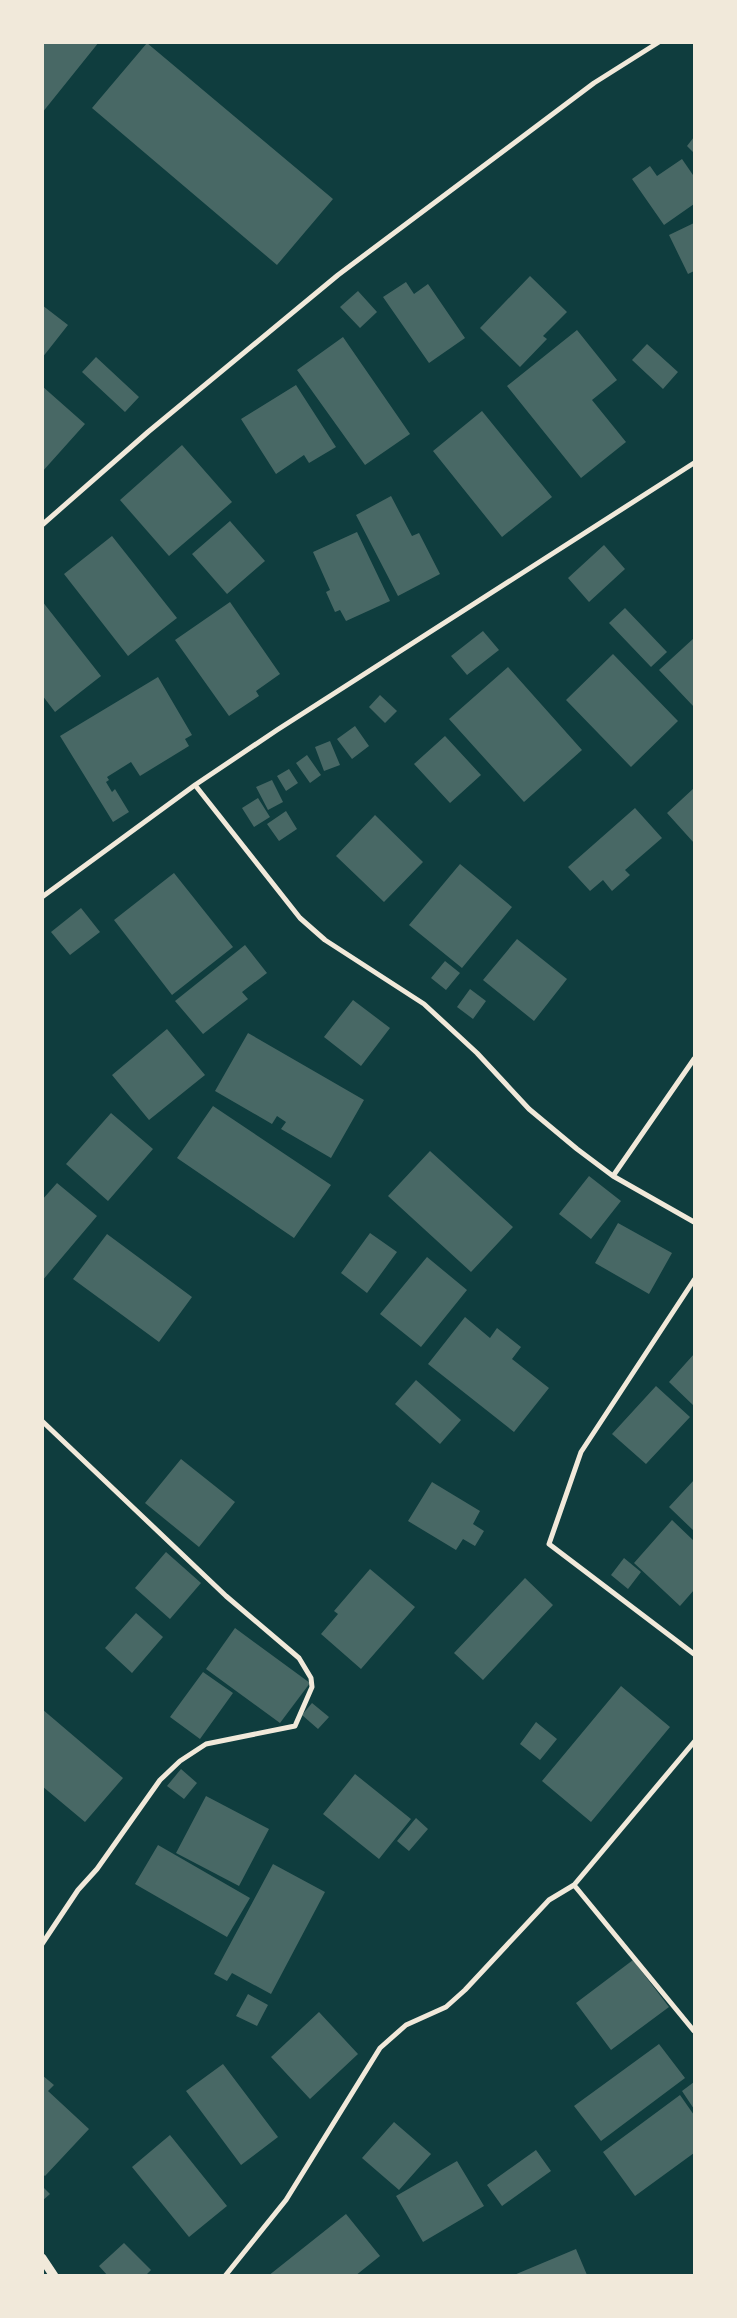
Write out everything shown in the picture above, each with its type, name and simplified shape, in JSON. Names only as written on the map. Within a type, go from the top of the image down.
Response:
[{"type":"street","points":[[42,525],[148,432],[338,275],[594,83],[659,42]]},
{"type":"street","points":[[42,897],[195,785],[293,719],[694,463]]},
{"type":"street","points":[[195,785],[300,918],[325,940],[424,1004],[477,1053],[529,1109],[613,1176],[694,1222]]},
{"type":"street","points":[[613,1176],[694,1059]]},
{"type":"street","points":[[694,1280],[581,1452],[549,1544],[694,1654]]},
{"type":"street","points":[[42,1421],[226,1596],[299,1658],[311,1678],[312,1687],[295,1726],[206,1744],[180,1761],[160,1780],[98,1869],[78,1890],[42,1944]]},
{"type":"street","points":[[225,2276],[286,2200],[380,2048],[406,2025],[446,2007],[465,1990],[549,1900],[574,1885],[694,1742]]},
{"type":"street","points":[[574,1885],[694,2031]]},
{"type":"street","points":[[42,2258],[54,2276]]},
{"type":"building","points":[[42,42],[99,42],[42,113]]},
{"type":"building","points":[[147,43],[333,199],[277,265],[92,108]]},
{"type":"building","points":[[694,137],[694,153],[687,146]]},
{"type":"building","points":[[682,159],[694,174],[694,204],[664,225],[632,179],[650,166],[657,176]]},
{"type":"building","points":[[694,223],[694,271],[688,274],[669,235]]},
{"type":"building","points":[[530,276],[567,312],[543,336],[547,339],[520,367],[480,328]]},
{"type":"building","points":[[406,282],[414,294],[428,284],[465,338],[429,363],[383,297]]},
{"type":"building","points":[[358,291],[377,312],[360,328],[340,307]]},
{"type":"building","points":[[42,305],[68,325],[42,358]]},
{"type":"building","points":[[577,330],[617,380],[592,400],[626,442],[581,478],[507,386]]},
{"type":"building","points":[[343,337],[410,434],[365,465],[297,370]]},
{"type":"building","points":[[647,344],[678,372],[663,389],[632,360]]},
{"type":"building","points":[[96,357],[139,397],[125,412],[82,372]]},
{"type":"building","points":[[296,385],[336,447],[309,463],[304,455],[276,474],[241,419]]},
{"type":"building","points":[[42,386],[85,424],[42,472]]},
{"type":"building","points":[[482,411],[552,497],[502,537],[433,451]]},
{"type":"building","points":[[182,445],[232,502],[169,556],[120,500]]},
{"type":"building","points":[[391,496],[412,536],[419,533],[440,574],[398,596],[356,515]]},
{"type":"building","points":[[230,521],[265,561],[227,594],[192,554]]},
{"type":"building","points":[[357,532],[390,601],[346,621],[340,610],[335,612],[326,592],[330,590],[313,552]]},
{"type":"building","points":[[112,536],[177,618],[128,656],[64,574]]},
{"type":"building","points":[[604,545],[625,569],[589,602],[568,578]]},
{"type":"building","points":[[42,601],[101,676],[55,712],[42,695]]},
{"type":"building","points":[[230,602],[280,674],[256,691],[259,696],[229,716],[175,640]]},
{"type":"building","points":[[625,608],[667,652],[651,667],[609,623]]},
{"type":"building","points":[[483,631],[499,650],[467,675],[451,656]]},
{"type":"building","points":[[694,638],[694,707],[659,670]]},
{"type":"building","points":[[613,654],[678,721],[631,767],[566,700]]},
{"type":"building","points":[[508,667],[582,750],[524,802],[449,719]]},
{"type":"building","points":[[158,677],[192,735],[185,739],[189,746],[140,776],[131,762],[107,777],[109,780],[106,782],[112,792],[115,789],[129,812],[113,822],[60,736]]},
{"type":"building","points":[[380,695],[397,711],[385,723],[369,707]]},
{"type":"building","points":[[355,726],[369,746],[352,759],[337,739]]},
{"type":"building","points":[[445,736],[481,775],[450,803],[414,764]]},
{"type":"building","points":[[330,741],[340,765],[324,771],[315,747]]},
{"type":"building","points":[[307,755],[321,775],[310,783],[296,763]]},
{"type":"building","points":[[289,769],[298,783],[286,791],[277,776]]},
{"type":"building","points":[[272,780],[283,802],[268,810],[256,787]]},
{"type":"building","points":[[694,788],[694,843],[667,813]]},
{"type":"building","points":[[258,798],[270,817],[254,827],[242,808]]},
{"type":"building","points":[[635,808],[662,838],[625,870],[630,875],[612,891],[603,880],[590,891],[568,867]]},
{"type":"building","points":[[286,811],[297,829],[279,841],[267,824]]},
{"type":"building","points":[[375,815],[423,862],[384,902],[336,856]]},
{"type":"building","points":[[460,864],[512,907],[462,968],[409,925]]},
{"type":"building","points":[[174,873],[233,947],[172,995],[114,920]]},
{"type":"building","points":[[81,908],[100,932],[70,955],[51,932]]},
{"type":"building","points":[[517,939],[567,979],[534,1021],[483,980]]},
{"type":"building","points":[[245,945],[267,973],[242,992],[248,999],[203,1034],[175,1001]]},
{"type":"building","points":[[445,961],[460,973],[446,990],[431,978]]},
{"type":"building","points":[[470,989],[486,1001],[473,1019],[457,1007]]},
{"type":"building","points":[[353,1000],[390,1028],[361,1066],[324,1037]]},
{"type":"building","points":[[167,1029],[205,1075],[149,1120],[112,1075]]},
{"type":"building","points":[[248,1033],[364,1100],[331,1158],[281,1129],[286,1122],[277,1116],[272,1124],[215,1091]]},
{"type":"building","points":[[213,1106],[331,1185],[294,1238],[177,1158]]},
{"type":"building","points":[[111,1113],[153,1149],[108,1201],[66,1164]]},
{"type":"building","points":[[430,1151],[513,1227],[471,1272],[388,1196]]},
{"type":"building","points":[[589,1176],[621,1201],[591,1239],[559,1214]]},
{"type":"building","points":[[57,1183],[97,1216],[42,1281],[42,1200]]},
{"type":"building","points":[[618,1223],[672,1253],[649,1294],[595,1263]]},
{"type":"building","points":[[370,1233],[397,1252],[367,1293],[341,1273]]},
{"type":"building","points":[[107,1234],[192,1297],[159,1342],[73,1279]]},
{"type":"building","points":[[427,1257],[467,1290],[421,1347],[380,1314]]},
{"type":"building","points":[[465,1317],[490,1338],[497,1328],[521,1347],[512,1359],[549,1388],[514,1432],[428,1364]]},
{"type":"building","points":[[694,1354],[694,1406],[669,1382]]},
{"type":"building","points":[[416,1380],[461,1420],[440,1444],[395,1404]]},
{"type":"building","points":[[656,1386],[690,1417],[646,1464],[612,1434]]},
{"type":"building","points":[[181,1459],[235,1502],[199,1547],[145,1503]]},
{"type":"building","points":[[694,1480],[694,1531],[669,1507]]},
{"type":"building","points":[[432,1482],[480,1511],[473,1524],[484,1531],[475,1546],[463,1539],[456,1550],[408,1521]]},
{"type":"building","points":[[672,1520],[694,1541],[694,1590],[680,1606],[634,1563]]},
{"type":"building","points":[[166,1552],[201,1583],[170,1619],[135,1588]]},
{"type":"building","points":[[624,1558],[641,1572],[628,1589],[611,1575]]},
{"type":"building","points":[[370,1569],[415,1607],[361,1669],[321,1634],[338,1614],[334,1611]]},
{"type":"building","points":[[525,1578],[553,1605],[483,1680],[454,1653]]},
{"type":"building","points":[[136,1613],[163,1637],[132,1673],[105,1648]]},
{"type":"building","points":[[235,1628],[310,1683],[280,1723],[206,1669]]},
{"type":"building","points":[[203,1672],[233,1693],[200,1739],[170,1717]]},
{"type":"building","points":[[621,1686],[670,1727],[591,1822],[542,1781]]},
{"type":"building","points":[[312,1703],[329,1717],[318,1729],[302,1715]]},
{"type":"building","points":[[42,1709],[123,1778],[85,1822],[42,1786]]},
{"type":"building","points":[[536,1722],[557,1739],[540,1760],[520,1744]]},
{"type":"building","points":[[181,1769],[197,1783],[184,1799],[167,1786]]},
{"type":"building","points":[[355,1774],[411,1819],[379,1859],[323,1814]]},
{"type":"building","points":[[206,1796],[269,1829],[239,1886],[176,1853]]},
{"type":"building","points":[[416,1818],[428,1829],[409,1851],[397,1841]]},
{"type":"building","points":[[158,1845],[250,1898],[227,1937],[135,1884]]},
{"type":"building","points":[[273,1864],[325,1892],[271,1994],[232,1973],[227,1981],[214,1974]]},
{"type":"building","points":[[633,1960],[669,2007],[611,2050],[576,2003]]},
{"type":"building","points":[[248,1994],[268,2005],[257,2026],[236,2016]]},
{"type":"building","points":[[319,2012],[358,2054],[310,2099],[271,2057]]},
{"type":"building","points":[[659,2044],[685,2078],[601,2141],[574,2106]]},
{"type":"building","points":[[223,2064],[278,2137],[241,2165],[186,2091]]},
{"type":"building","points":[[42,2075],[54,2085],[48,2091],[89,2129],[45,2176],[42,2174]]},
{"type":"building","points":[[694,2082],[694,2109],[682,2091]]},
{"type":"building","points":[[680,2095],[694,2115],[694,2153],[635,2196],[603,2152]]},
{"type":"building","points":[[394,2122],[431,2154],[399,2190],[362,2158]]},
{"type":"building","points":[[170,2135],[227,2206],[189,2237],[132,2167]]},
{"type":"building","points":[[536,2150],[551,2171],[502,2206],[487,2185]]},
{"type":"building","points":[[457,2161],[484,2206],[423,2242],[396,2196]]},
{"type":"building","points":[[42,2186],[50,2194],[42,2201]]},
{"type":"building","points":[[346,2214],[380,2256],[355,2276],[268,2276]]},
{"type":"building","points":[[124,2243],[151,2270],[145,2276],[108,2276],[99,2266]]},
{"type":"building","points":[[576,2249],[587,2275],[514,2275]]}]
